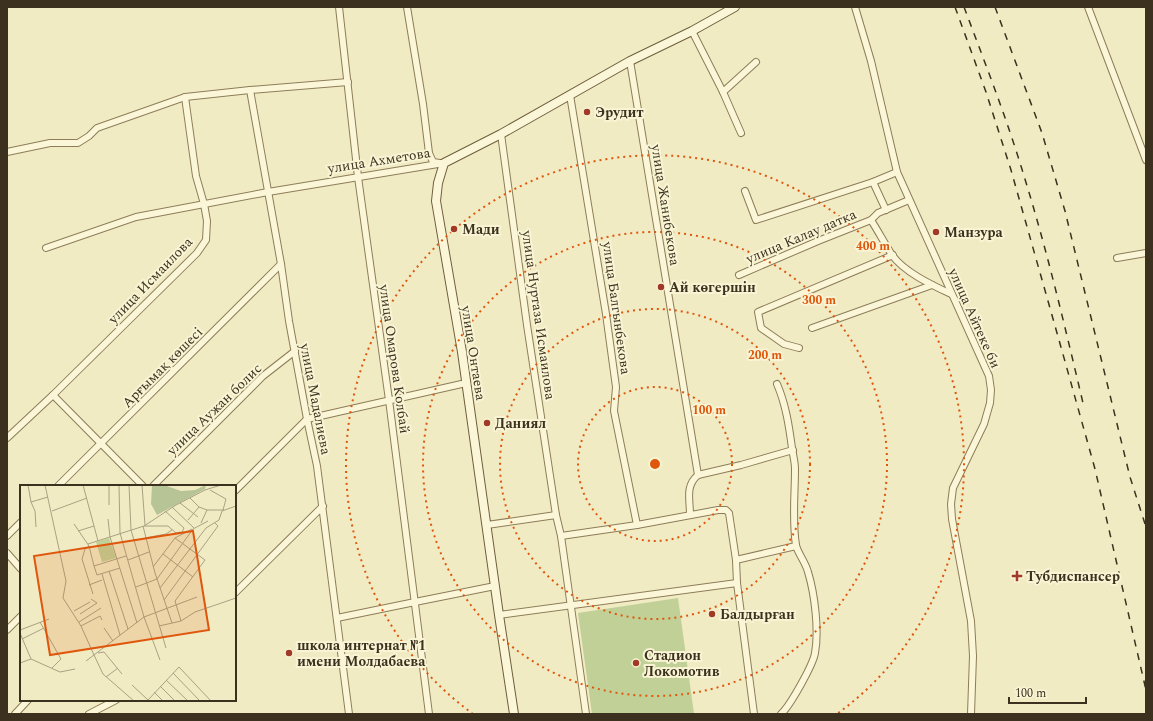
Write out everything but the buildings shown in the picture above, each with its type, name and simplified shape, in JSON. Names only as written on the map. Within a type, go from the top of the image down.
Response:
[{"type":"main road","name":"улица Ахметова","points":[[444,164],[501,134],[630,61],[692,31],[735,7]]},
{"type":"main road","name":"улица Онтаева","points":[[444,164],[438,183],[436,201],[466,383],[514,714]]},
{"type":"street","name":"улица Омарова Колбай","points":[[339,7],[358,177],[430,714]]},
{"type":"street","points":[[407,7],[423,104],[429,153],[433,162],[444,164]]},
{"type":"street","name":"улица Айтеке би","points":[[855,7],[872,61],[897,172],[989,376],[991,390],[990,403],[984,424],[953,488],[951,504],[952,519],[971,621],[973,656],[971,714]]},
{"type":"street","points":[[1088,7],[1146,160]]},
{"type":"street","points":[[692,31],[723,92],[741,133]]},
{"type":"street","name":"улица Жанибекова","points":[[630,61],[698,475]]},
{"type":"street","points":[[723,92],[756,62]]},
{"type":"street","points":[[7,152],[50,143],[78,143],[97,128],[185,97],[348,82]]},
{"type":"street","name":"улица Мадалиева","points":[[250,90],[282,264],[307,419],[317,466],[338,618],[349,714]]},
{"type":"street","name":"улица Балгынбекова","points":[[570,95],[606,314],[616,387],[614,411],[637,525]]},
{"type":"street","name":"улица Исмаилова","points":[[7,438],[52,396],[197,253],[206,240],[207,221],[196,176],[185,97]]},
{"type":"street","name":"улица Нуртаза Исмаилова","points":[[501,134],[586,714]]},
{"type":"street","name":"улица Ахметова","points":[[46,248],[136,217],[268,192],[444,164]]},
{"type":"street","name":"улица Калау датка","points":[[745,191],[756,220],[873,182],[897,172]]},
{"type":"street","points":[[873,182],[886,210]]},
{"type":"street","name":"улица Калау датка","points":[[739,275],[871,220],[878,213],[909,200]]},
{"type":"street","name":"улица Калау датка","points":[[871,220],[892,255],[901,264],[932,285],[951,294]]},
{"type":"street","points":[[1117,258],[1146,252]]},
{"type":"street","points":[[799,348],[784,344],[761,328],[758,312],[892,255]]},
{"type":"street","name":"Арғымақ көшесі","points":[[59,485],[282,264]]},
{"type":"street","points":[[812,328],[932,285]]},
{"type":"street","name":"улица Аужан болис","points":[[154,485],[263,376],[295,351]]},
{"type":"street","points":[[236,490],[307,419],[466,383]]},
{"type":"street","points":[[777,384],[783,398],[788,417],[795,468],[794,513],[796,546],[808,573],[814,602],[816,641],[815,654],[811,666],[790,703],[781,714]]},
{"type":"street","points":[[52,396],[142,485]]},
{"type":"street","points":[[690,515],[689,487],[692,480],[698,475],[741,465],[793,450]]},
{"type":"street","points":[[236,592],[323,506]]},
{"type":"street","points":[[561,536],[637,525],[718,510],[726,510],[729,513],[736,560],[737,583],[754,714]]},
{"type":"street","points":[[486,525],[556,515]]},
{"type":"street","points":[[7,536],[20,523]]},
{"type":"street","points":[[736,560],[796,546]]},
{"type":"street","points":[[7,553],[20,568]]},
{"type":"street","points":[[499,615],[737,583]]},
{"type":"street","points":[[236,584],[240,588]]},
{"type":"street","points":[[338,618],[495,586]]},
{"type":"street","points":[[7,630],[20,617]]},
{"type":"street","points":[[15,714],[27,701]]},
{"type":"street","points":[[89,714],[114,701]]},
{"type":"green space","name":"Стадион Локомотив","points":[[678,598],[694,714],[592,714],[578,613]]},
{"type":"railway","points":[[955,7],[986,92],[1011,170],[1059,340],[1095,469],[1146,690]]},
{"type":"railway","points":[[964,7],[1003,112],[1032,204],[1083,403]]},
{"type":"railway","points":[[995,7],[1042,133],[1065,211],[1130,477],[1146,527]]},
{"type":"place","name":"Эрудит","points":[[587,112]]},
{"type":"place","name":"Мади","points":[[454,229]]},
{"type":"place","name":"Манзура","points":[[936,232]]},
{"type":"place","name":"Ай көгершін","points":[[661,287]]},
{"type":"place","name":"Даниял","points":[[487,423]]},
{"type":"place","name":"Тубдиспансер","points":[[1017,576]]},
{"type":"place","name":"Балдырған","points":[[712,614]]},
{"type":"place","name":"школа интернат №1 имени Молдабаева","points":[[289,653]]},
{"type":"place","name":"Стадион Локомотив","points":[[636,663]]}]
